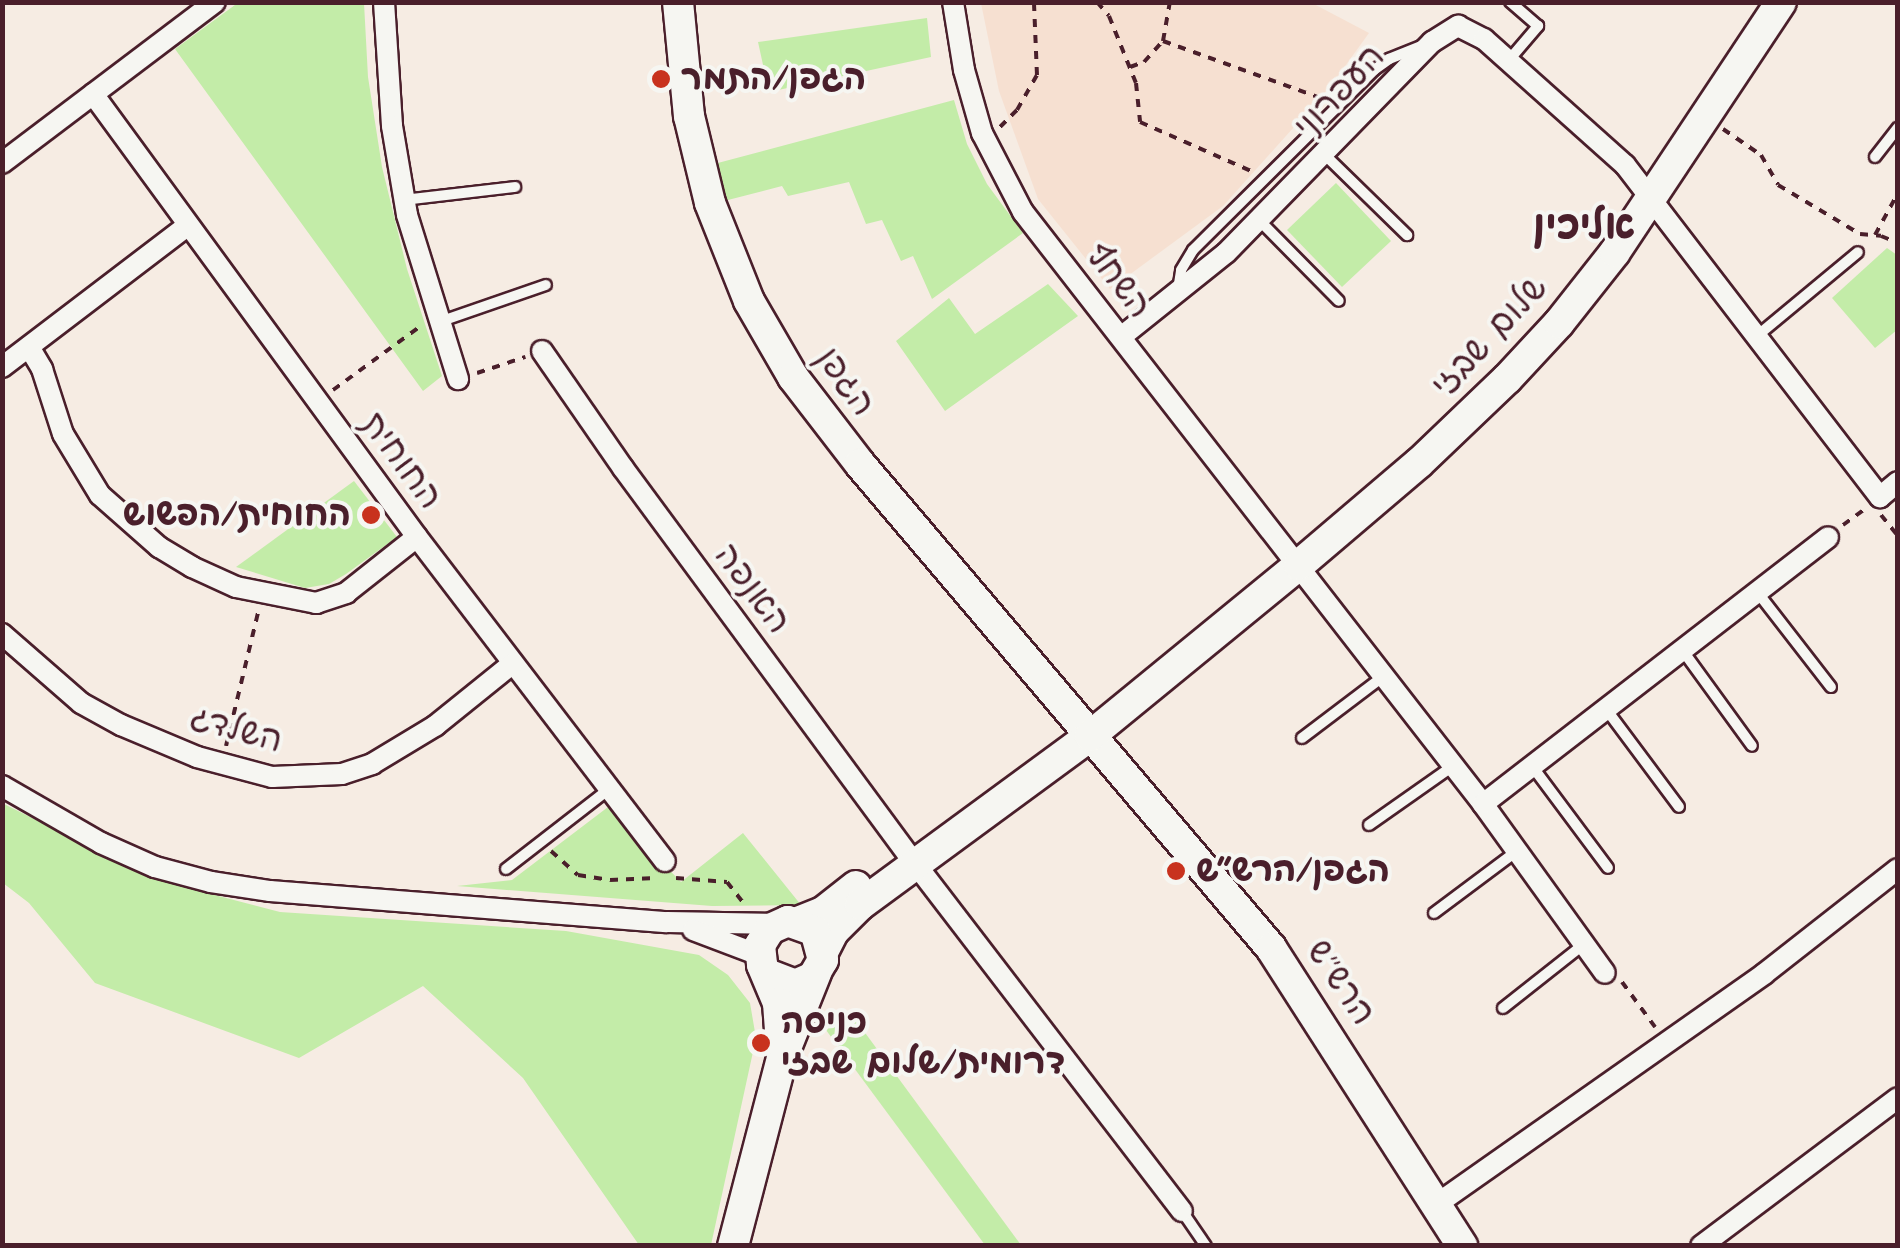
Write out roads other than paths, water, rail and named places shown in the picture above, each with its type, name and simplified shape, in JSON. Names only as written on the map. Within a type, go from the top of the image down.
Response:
[{"type":"street","points":[[2,163],[215,2]]},
{"type":"street","points":[[384,2],[392,126],[404,200],[458,379]]},
{"type":"street","name":"הגפן","points":[[678,2],[682,68],[705,185],[728,252],[768,337],[820,416],[1084,729]]},
{"type":"street","name":"השחף","points":[[953,2],[964,70],[986,141],[1024,212],[1483,804],[1606,974]]},
{"type":"street","name":"שלום שבזי","points":[[775,923],[823,912],[1182,659],[1419,463],[1527,358],[1586,289],[1781,2]]},
{"type":"street","name":"העפרוני","points":[[1121,338],[1260,221],[1432,42],[1458,26],[1484,38],[1625,165],[1757,336],[1876,500],[1898,482]]},
{"type":"street","name":"החוחית","points":[[93,94],[417,537],[666,861]]},
{"type":"street","points":[[2,368],[187,226]]},
{"type":"street","points":[[29,348],[42,370],[63,434],[100,495],[176,558],[236,587],[288,600],[330,600],[417,537]]},
{"type":"street","name":"האנפה","points":[[542,351],[612,453],[909,854],[1182,1212]]},
{"type":"street","points":[[1483,804],[1828,537]]},
{"type":"street","name":"השלדג","points":[[2,634],[82,702],[159,743],[272,777],[307,778],[372,764],[435,726],[513,662]]},
{"type":"street","name":"הרש''ש","points":[[1084,729],[1271,948],[1462,1246]]},
{"type":"street","points":[[2,786],[101,843],[156,866],[210,882],[270,892],[667,922],[775,923],[815,932],[820,961],[795,986],[763,965],[667,922]]},
{"type":"street","name":"שלום שבזי","points":[[782,1058],[820,961],[844,920],[909,854]]},
{"type":"street","points":[[1437,1204],[1764,974],[1898,869]]},
{"type":"street","points":[[733,1246],[782,1058],[782,1023],[763,965],[764,936],[775,923]]},
{"type":"street","points":[[1701,1246],[1898,1098]]},
{"type":"lane","points":[[1508,60],[1538,26],[1510,2]]},
{"type":"lane","points":[[1178,292],[1182,270],[1193,250],[1390,58],[1432,42]]},
{"type":"lane","points":[[1875,157],[1898,128]]},
{"type":"lane","points":[[1325,155],[1406,236]]},
{"type":"lane","points":[[404,200],[515,187]]},
{"type":"lane","points":[[1260,221],[1339,301]]},
{"type":"lane","points":[[1757,336],[1858,252]]},
{"type":"lane","points":[[437,318],[546,285]]},
{"type":"lane","points":[[1757,592],[1831,686]]},
{"type":"lane","points":[[1682,650],[1752,746]]},
{"type":"lane","points":[[1302,738],[1384,676]]},
{"type":"lane","points":[[1606,708],[1678,807]]},
{"type":"lane","points":[[1369,825],[1453,766]]},
{"type":"lane","points":[[1532,766],[1608,868]]},
{"type":"lane","points":[[506,869],[609,789]]},
{"type":"lane","points":[[1434,913],[1517,851]]},
{"type":"lane","points":[[1503,1008],[1584,944]]},
{"type":"lane","points":[[1182,1212],[1206,1246]]},
{"type":"place","name":"הגפן/התמר","points":[[661,79]]},
{"type":"place","name":"החוחית/הפשוש","points":[[371,515]]},
{"type":"place","name":"הגפן/הרש״ש","points":[[1176,871]]},
{"type":"place","name":"כניסה דרומית/שלום שבזי","points":[[761,1043]]},
{"type":"district","name":"אליכין","points":[[1584,227]]}]
